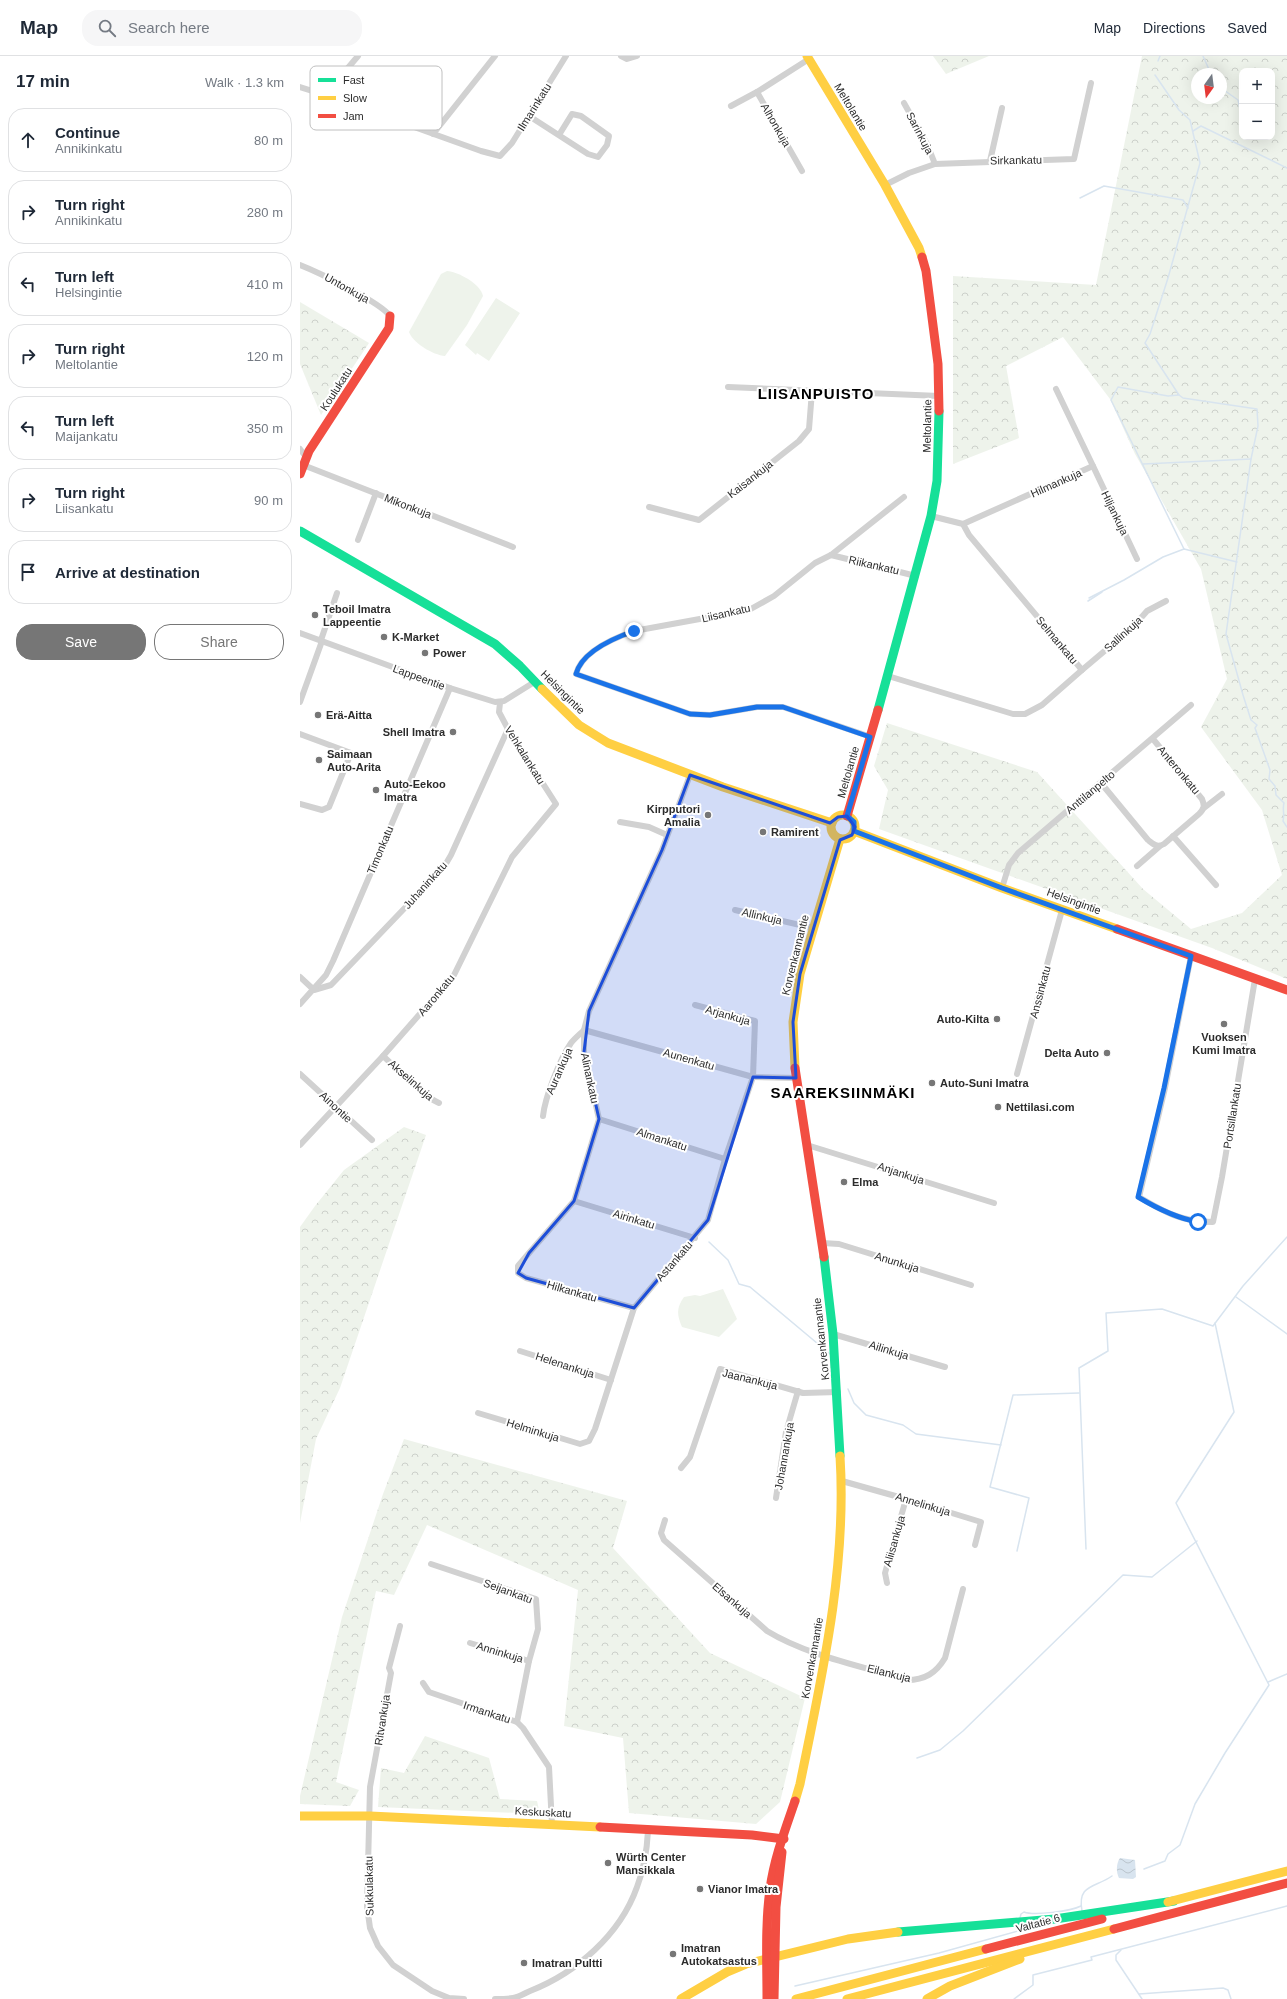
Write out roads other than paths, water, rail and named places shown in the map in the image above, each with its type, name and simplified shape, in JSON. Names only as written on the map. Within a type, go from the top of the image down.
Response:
[{"type":"main road","name":"Meltolantie","points":[[808,58],[885,185],[919,248],[926,271],[938,360],[939,396],[937,481],[931,516],[916,576],[847,816]]},
{"type":"main road","name":"Koulukatu","points":[[300,474],[305,461],[389,328],[390,316]]},
{"type":"main road","name":"Helsingintie","points":[[300,531],[472,630],[510,656],[564,712],[606,742],[690,775],[832,823]]},
{"type":"main road","points":[[847,816],[854,822],[854,831],[849,838],[840,838],[833,833],[832,823],[838,817],[847,816]]},
{"type":"main road","name":"Helsingintie","points":[[854,831],[1002,888],[1287,990]]},
{"type":"main road","name":"Korvenkannantie","points":[[774,1999],[771,1984],[771,1957],[784,1839],[800,1784],[826,1656],[840,1551],[842,1481],[838,1392],[833,1334],[822,1243],[796,1078],[793,1040],[795,1000],[813,928],[840,838]]},
{"type":"main road","name":"Keskuskatu","points":[[300,1816],[370,1816],[752,1835],[784,1839]]},
{"type":"main road","name":"Valtatie 6","points":[[796,1999],[1287,1872]]},
{"type":"main road","points":[[847,1999],[1287,1883]]},
{"type":"main road","points":[[681,1999],[727,1972],[771,1957],[878,1934],[1055,1919],[1174,1901]]},
{"type":"main road","points":[[927,1999],[977,1975],[1095,1933]]},
{"type":"main road","name":"Korvenkannantie","points":[[767,1999],[771,1984]]},
{"type":"street","points":[[350,66],[358,56]]},
{"type":"street","points":[[442,123],[495,56]]},
{"type":"street","name":"Ilmarinkatu","points":[[433,134],[500,156],[512,143],[566,56]]},
{"type":"street","points":[[621,56],[627,59],[637,56]]},
{"type":"street","name":"Alhonkuja","points":[[802,171],[756,92],[808,58]]},
{"type":"street","name":"Sirkankatu","points":[[885,185],[909,173],[935,164],[1074,159],[1091,83]]},
{"type":"street","points":[[300,87],[310,90]]},
{"type":"street","points":[[731,106],[756,92]]},
{"type":"street","name":"Sarinkuja","points":[[904,103],[927,144],[935,164]]},
{"type":"street","points":[[990,161],[1002,108]]},
{"type":"street","points":[[529,116],[588,154],[598,157],[607,145],[609,136],[580,116],[572,114],[559,135]]},
{"type":"street","points":[[422,130],[433,134],[436,130]]},
{"type":"street","name":"Untonkuja","points":[[300,265],[344,286],[383,309],[390,316]]},
{"type":"street","points":[[728,387],[939,396]]},
{"type":"street","name":"Hilmankuja","points":[[963,524],[1093,466],[1056,389]]},
{"type":"street","name":"Kaisankuja","points":[[649,507],[699,520],[799,441],[809,429],[812,391]]},
{"type":"street","points":[[300,449],[305,461]]},
{"type":"street","name":"Mikonkuja","points":[[305,461],[376,493],[513,547]]},
{"type":"street","name":"Hiljankuja","points":[[1093,466],[1137,559]]},
{"type":"street","points":[[358,540],[376,493]]},
{"type":"street","name":"Liisankatu","points":[[870,737],[783,707],[757,707],[710,715],[690,714],[576,674],[582,663],[592,652],[616,637],[634,631],[749,610],[774,596],[798,579],[815,563],[831,555],[904,497]]},
{"type":"street","points":[[931,516],[963,524]]},
{"type":"street","name":"Selmankatu","points":[[888,676],[998,710],[1013,714],[1025,714],[1042,705],[1082,670],[969,535],[963,524]]},
{"type":"street","name":"Riikankatu","points":[[831,555],[916,576]]},
{"type":"street","points":[[300,702],[337,593]]},
{"type":"street","name":"Sallinkuja","points":[[1082,670],[1133,627],[1148,611],[1166,601]]},
{"type":"street","name":"Lappeentie","points":[[300,633],[450,688],[500,703]]},
{"type":"street","points":[[500,703],[536,682]]},
{"type":"street","name":"Timonkatu","points":[[300,1004],[326,975],[333,961],[450,688]]},
{"type":"street","name":"Vehkalankatu","points":[[500,703],[499,712],[508,729],[556,804]]},
{"type":"street","name":"Anttilanpelto","points":[[1002,888],[1013,859],[1191,705]]},
{"type":"street","name":"Juhaninkatu","points":[[314,990],[331,985],[444,867],[451,855],[508,729]]},
{"type":"street","points":[[300,734],[351,753],[329,807],[322,810],[300,804]]},
{"type":"street","name":"Anteronkatu","points":[[1137,866],[1204,808],[1202,799],[1153,739]]},
{"type":"street","name":"Alinankatu","points":[[518,1266],[574,1201],[599,1119],[584,1052],[584,1030],[589,1011],[667,835],[690,775]]},
{"type":"street","points":[[1101,782],[1148,840],[1154,845],[1160,846]]},
{"type":"street","points":[[1204,808],[1222,794]]},
{"type":"street","name":"Aaronkatu","points":[[300,1145],[334,1106],[384,1056],[454,976],[512,857],[556,804]]},
{"type":"street","points":[[620,822],[649,827],[667,835]]},
{"type":"street","points":[[1173,836],[1216,885]]},
{"type":"street","name":"Allinkuja","points":[[734,910],[813,928]]},
{"type":"street","name":"Anssinkatu","points":[[1017,1074],[1062,910]]},
{"type":"street","name":"Portsillankatu","points":[[1191,956],[1164,1088],[1138,1197],[1181,1219],[1212,1222],[1222,1177],[1255,979]]},
{"type":"street","points":[[300,977],[314,990]]},
{"type":"street","name":"Arjankuja","points":[[695,1005],[755,1021],[753,1078]]},
{"type":"street","name":"Aunenkatu","points":[[584,1030],[753,1078],[796,1078]]},
{"type":"street","name":"Aurankuja","points":[[543,1116],[544,1102],[560,1065],[571,1044],[584,1030]]},
{"type":"street","name":"Akselinkuja","points":[[384,1056],[432,1100],[439,1102]]},
{"type":"street","name":"Ainontie","points":[[300,1074],[372,1140]]},
{"type":"street","name":"Astankatu","points":[[589,1441],[595,1429],[634,1308],[695,1238],[708,1220],[726,1159],[753,1078]]},
{"type":"street","name":"Almankatu","points":[[599,1119],[726,1159]]},
{"type":"street","name":"Anjankuja","points":[[807,1145],[994,1203]]},
{"type":"street","name":"Airinkatu","points":[[574,1201],[695,1238]]},
{"type":"street","name":"Anunkuja","points":[[822,1243],[839,1244],[972,1285]]},
{"type":"street","name":"Hilkankatu","points":[[518,1266],[518,1273],[526,1278],[634,1308]]},
{"type":"street","name":"Ailinkuja","points":[[833,1334],[945,1367]]},
{"type":"street","name":"Helenankuja","points":[[520,1351],[611,1380]]},
{"type":"street","name":"Jaanankuja","points":[[681,1468],[690,1457],[720,1369],[798,1391],[838,1392]]},
{"type":"street","name":"Johannankuja","points":[[776,1498],[786,1432],[798,1391]]},
{"type":"street","name":"Helminkuja","points":[[478,1413],[580,1444],[589,1441]]},
{"type":"street","name":"Annelinkuja","points":[[842,1481],[981,1522],[975,1545]]},
{"type":"street","name":"Aliisankuja","points":[[887,1583],[885,1573],[906,1499]]},
{"type":"street","name":"Elsankuja","points":[[665,1520],[662,1533],[664,1540],[767,1631],[784,1641],[826,1656]]},
{"type":"street","name":"Seijankatu","points":[[431,1564],[536,1600],[538,1629],[529,1661],[517,1722]]},
{"type":"street","name":"Eilankuja","points":[[826,1656],[907,1680],[925,1678],[936,1670],[945,1658],[963,1589]]},
{"type":"street","name":"Ritvankuja","points":[[370,1816],[371,1774],[380,1737],[381,1718],[391,1673],[389,1668],[400,1626]]},
{"type":"street","name":"Anninkuja","points":[[470,1643],[529,1661]]},
{"type":"street","name":"Irmankatu","points":[[422,1683],[429,1692],[517,1722],[523,1728],[549,1767],[552,1825]]},
{"type":"street","name":"Sukkulakatu","points":[[370,1816],[367,1906],[370,1928],[378,1946],[393,1965],[432,1991],[449,1998],[464,1999]]},
{"type":"street","points":[[495,1999],[514,1998],[547,1985],[574,1968],[597,1950],[618,1923],[633,1897],[645,1859],[648,1830]]},
{"type":"water","points":[[1120,1858],[1135,1860],[1136,1877],[1133,1879],[1119,1878],[1117,1868]]},
{"type":"waterway","points":[[1158,61],[1160,56]]},
{"type":"waterway","points":[[1203,56],[1208,68]]},
{"type":"waterway","points":[[1155,75],[1179,110],[1190,120],[1200,163],[1168,278],[1150,334],[1145,343],[1179,395],[1183,398],[1257,409],[1258,426],[1251,459],[1226,634],[1251,720],[1257,725],[1255,728],[1270,770],[1269,779],[1275,786],[1276,795],[1284,803],[1283,821],[1287,827]]},
{"type":"waterway","points":[[1227,92],[1238,100],[1239,104]]},
{"type":"waterway","points":[[1193,131],[1201,126],[1287,168]]},
{"type":"waterway","points":[[1080,198],[1104,186],[1183,200],[1188,208]]},
{"type":"waterway","points":[[1179,395],[1168,396],[1118,387],[1111,400],[1184,549]]},
{"type":"waterway","points":[[1143,464],[1251,459]]},
{"type":"waterway","points":[[1089,598],[1124,580],[1163,557],[1184,549],[1237,562]]},
{"type":"waterway","points":[[1088,601],[1102,592]]},
{"type":"waterway","points":[[1086,1549],[1079,1368],[1108,1351],[1106,1313],[1162,1309],[1213,1326],[1243,1286],[1287,1237]]},
{"type":"waterway","points":[[709,1242],[728,1260],[739,1284],[750,1287],[830,1354]]},
{"type":"waterway","points":[[1236,1297],[1287,1334]]},
{"type":"waterway","points":[[1144,1869],[1165,1861],[1168,1854],[1180,1845],[1195,1804],[1225,1753],[1269,1685],[1176,1503],[1234,1412],[1215,1323]]},
{"type":"waterway","points":[[848,1389],[854,1403],[866,1415],[903,1425],[916,1434],[1001,1445]]},
{"type":"waterway","points":[[1017,1551],[1029,1498],[990,1487],[1013,1395],[1079,1393]]},
{"type":"waterway","points":[[917,1758],[940,1750],[963,1731],[1123,1575],[1152,1577],[1197,1541]]},
{"type":"waterway","points":[[1268,1682],[1287,1674]]},
{"type":"waterway","points":[[1082,1911],[1081,1902],[1085,1891],[1112,1876]]},
{"type":"waterway","points":[[1020,1918],[1021,1914],[1024,1912],[1052,1912],[1069,1910],[1081,1906]]},
{"type":"waterway","points":[[1014,1999],[1033,1985],[1033,1975],[1092,1960],[1091,1957],[1287,1906]]},
{"type":"waterway","points":[[795,1986],[939,1953],[1025,1929],[1024,1927]]},
{"type":"waterway","points":[[1121,1950],[1116,1955],[1116,1960],[1142,1999]]},
{"type":"waterway","points":[[1139,1994],[1223,1988],[1228,1990],[1231,1999]]},
{"type":"place","name":"Teboil Imatra Lappeentie","points":[[315,615]]},
{"type":"place","name":"K-Market","points":[[384,637]]},
{"type":"place","name":"Power","points":[[425,653]]},
{"type":"place","name":"Erä-Aitta","points":[[318,715]]},
{"type":"place","name":"Shell Imatra","points":[[453,732]]},
{"type":"place","name":"Saimaan Auto-Arita","points":[[319,760]]},
{"type":"place","name":"Auto-Eekoo Imatra","points":[[376,790]]},
{"type":"place","name":"Kirpputori Amalia","points":[[708,815]]},
{"type":"place","name":"Ramirent","points":[[763,832]]},
{"type":"place","name":"Auto-Kilta","points":[[997,1019]]},
{"type":"place","name":"Vuoksen Kumi Imatra","points":[[1224,1024]]},
{"type":"place","name":"Delta Auto","points":[[1107,1053]]},
{"type":"place","name":"Auto-Suni Imatra","points":[[932,1083]]},
{"type":"place","name":"Nettilasi.com","points":[[998,1107]]},
{"type":"place","name":"Elma","points":[[844,1182]]},
{"type":"place","name":"Würth Center Mansikkala","points":[[608,1863]]},
{"type":"place","name":"Vianor Imatra","points":[[700,1889]]},
{"type":"place","name":"Imatran Autokatsastus","points":[[673,1954]]},
{"type":"place","name":"Imatran Pultti","points":[[524,1963]]},
{"type":"district","name":"LIISANPUISTO","points":[[816,394]]},
{"type":"district","name":"SAAREKSIINMÄKI","points":[[843,1093]]}]
